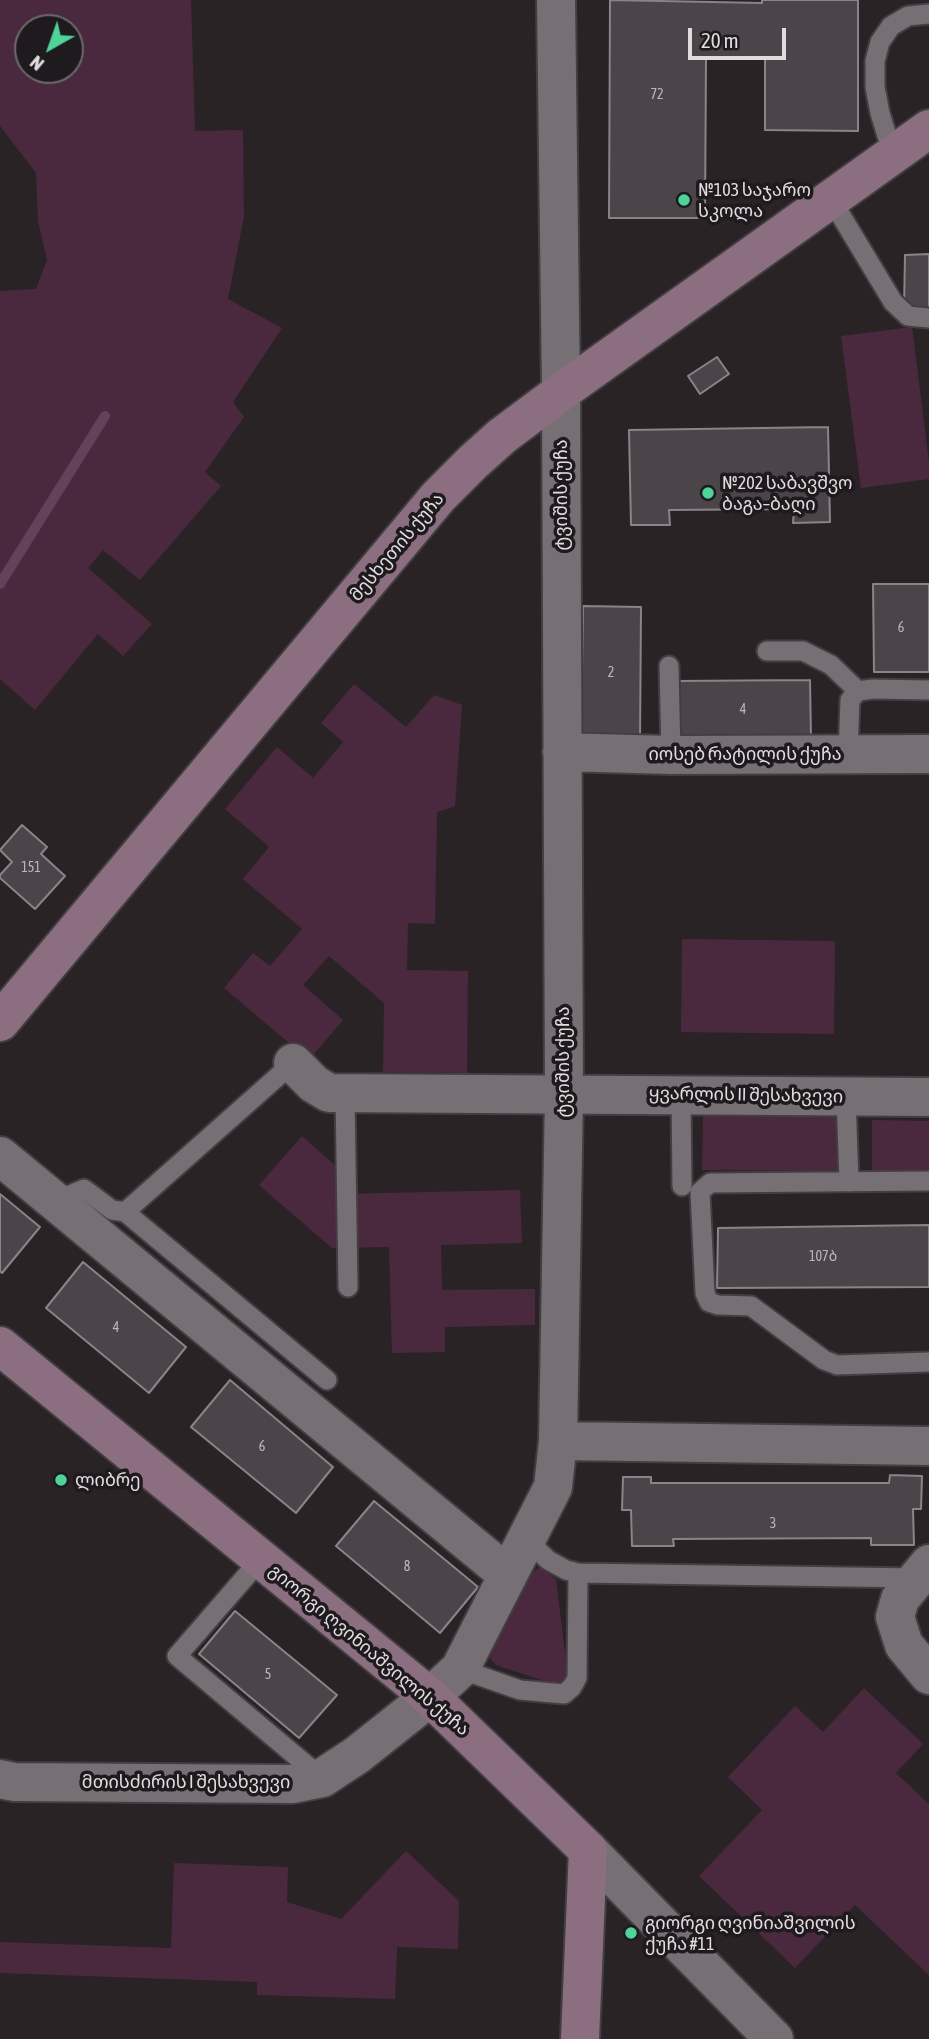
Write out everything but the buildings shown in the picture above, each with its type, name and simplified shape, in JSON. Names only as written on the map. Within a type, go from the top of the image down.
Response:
[{"type":"street","points":[[556,0],[561,392]]},
{"type":"street","name":"მესხეთის ქუჩა","points":[[0,1022],[438,497],[502,436],[929,129]]},
{"type":"street","name":"ტვიშის ქუჩა","points":[[430,1698],[460,1669],[553,1487],[558,1441],[564,1094],[561,392]]},
{"type":"street","name":"იოსებ რატილის ქუჩა","points":[[562,752],[671,755],[929,754]]},
{"type":"street","name":"ყვარლის II შესახვევი","points":[[293,1063],[314,1084],[329,1093],[929,1097]]},
{"type":"street","points":[[0,1156],[509,1575]]},
{"type":"street","name":"გიორგი ღვინიაშვილის ქუჩა","points":[[0,1346],[430,1698],[588,1850],[774,2039]]},
{"type":"street","points":[[558,1441],[929,1446]]},
{"type":"street","points":[[924,1571],[900,1599],[895,1618],[904,1645],[929,1675]]},
{"type":"street","name":"მთისძირის I შესახვევი","points":[[0,1779],[15,1782],[292,1784],[321,1778],[357,1755],[430,1698]]},
{"type":"street","points":[[580,2039],[588,1850]]},
{"type":"lane","points":[[898,151],[887,136],[880,113],[874,87],[875,61],[880,42],[891,26],[908,16],[929,14]]},
{"type":"lane","points":[[831,198],[894,302],[908,316],[929,318]]},
{"type":"lane","points":[[767,651],[803,651],[831,665],[858,691]]},
{"type":"lane","points":[[669,666],[671,755]]},
{"type":"lane","points":[[849,754],[850,700],[858,691],[929,690]]},
{"type":"lane","points":[[125,1212],[293,1063]]},
{"type":"lane","points":[[345,1093],[348,1287]]},
{"type":"lane","points":[[681,1094],[682,1186]]},
{"type":"lane","points":[[846,1097],[849,1182]]},
{"type":"lane","points":[[929,1181],[710,1183],[700,1192],[705,1293],[709,1302],[751,1307],[824,1360],[837,1364],[929,1362]]},
{"type":"lane","points":[[61,1207],[70,1195],[84,1189],[112,1210],[125,1212],[327,1380]]},
{"type":"lane","points":[[526,1539],[548,1560],[578,1573],[924,1571]]},
{"type":"lane","points":[[261,1559],[177,1656],[321,1778]]},
{"type":"lane","points":[[460,1669],[520,1689],[564,1694],[577,1678],[578,1573]]},
{"type":"shaded area","points":[[0,0],[191,0],[195,131],[243,130],[244,216],[228,299],[282,328],[233,402],[244,417],[205,472],[221,486],[140,580],[103,550],[88,568],[152,624],[123,656],[98,634],[35,710],[0,679],[0,291],[36,289],[47,260],[38,221],[36,173],[0,126]]},
{"type":"shaded area","points":[[912,327],[929,479],[861,488],[841,336]]},
{"type":"shaded area","points":[[354,684],[406,727],[434,695],[462,705],[455,806],[437,812],[435,924],[408,923],[407,970],[468,971],[467,1073],[383,1072],[384,1003],[329,956],[303,985],[343,1020],[309,1060],[224,988],[253,953],[270,966],[302,929],[243,879],[269,847],[225,809],[277,747],[313,778],[343,742],[321,723]]},
{"type":"shaded area","points":[[682,939],[835,941],[834,1034],[681,1032]]},
{"type":"shaded area","points":[[703,1116],[839,1117],[838,1171],[702,1170]]},
{"type":"shaded area","points":[[872,1120],[929,1121],[929,1174],[872,1174]]},
{"type":"shaded area","points":[[302,1136],[338,1168],[339,1194],[520,1190],[522,1243],[441,1245],[442,1290],[535,1289],[535,1325],[445,1327],[445,1352],[392,1353],[389,1247],[332,1248],[259,1185]]},
{"type":"shaded area","points":[[541,1567],[556,1579],[567,1669],[566,1681],[560,1686],[496,1665],[486,1653],[534,1571]]},
{"type":"shaded area","points":[[864,1688],[923,1744],[896,1773],[929,1804],[929,1975],[855,1905],[795,1968],[699,1876],[762,1810],[728,1777],[795,1706],[823,1732]]},
{"type":"shaded area","points":[[406,1851],[459,1901],[458,1949],[397,1947],[395,1999],[257,1995],[257,1982],[0,1973],[0,1942],[171,1948],[174,1863],[288,1867],[287,1902],[341,1919]]},
{"type":"waterway","points":[[0,584],[105,416]]},
{"type":"place","name":"№103 საჯარო სკოლა","points":[[684,200]]},
{"type":"place","name":"№202 საბავშვო ბაგა–ბაღი","points":[[708,493]]},
{"type":"place","name":"ლიბრე","points":[[61,1480]]},
{"type":"place","name":"გიორგი ღვინიაშვილის ქუჩა #11","points":[[631,1933]]}]
